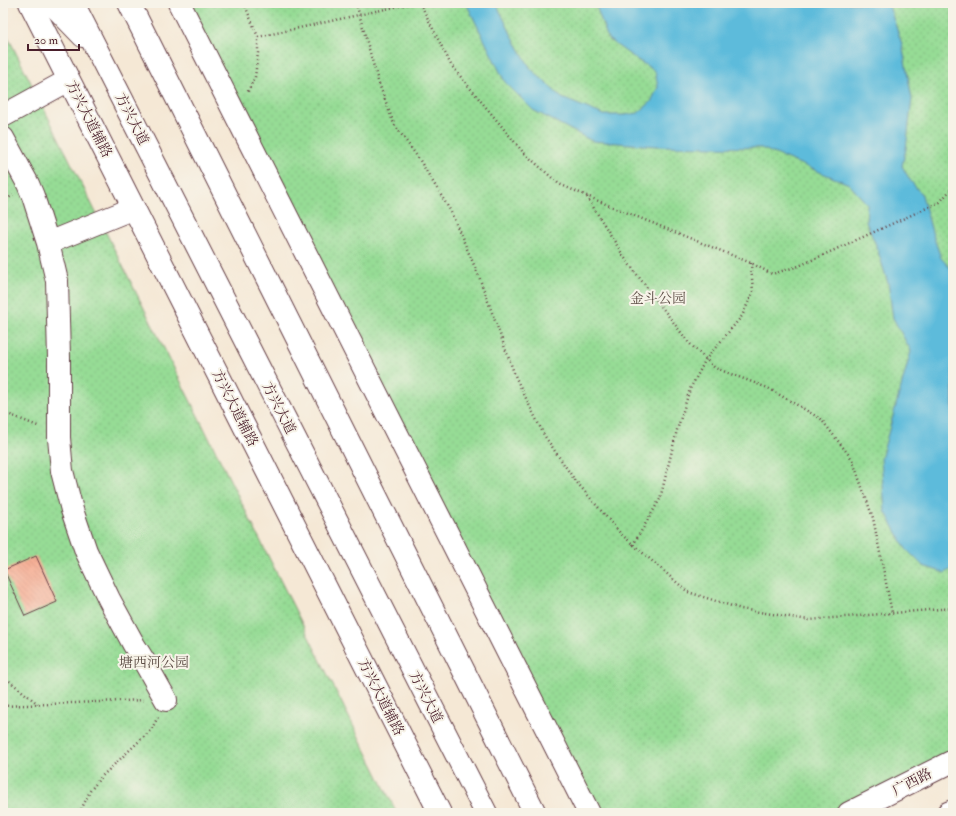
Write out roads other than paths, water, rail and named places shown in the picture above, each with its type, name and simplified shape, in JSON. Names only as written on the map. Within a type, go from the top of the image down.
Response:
[{"type":"main road","name":"方兴大道辅路","points":[[30,3],[440,813]]},
{"type":"main road","points":[[53,3],[99,54]]},
{"type":"main road","name":"方兴大道","points":[[73,3],[486,813]]},
{"type":"main road","points":[[129,3],[535,813]]},
{"type":"main road","points":[[145,3],[152,49]]},
{"type":"main road","points":[[179,3],[589,813]]},
{"type":"main road","points":[[3,116],[69,80]]},
{"type":"main road","points":[[3,138],[28,184],[48,243],[57,281],[59,434],[62,471],[72,510],[86,551],[109,599],[166,700]]},
{"type":"main road","points":[[48,243],[134,208]]},
{"type":"main road","name":"广西路","points":[[849,813],[953,761]]},
{"type":"main road","points":[[948,813],[953,811]]},
{"type":"water","points":[[467,3],[496,3],[513,38],[531,69],[562,98],[604,115],[625,115],[638,113],[651,102],[658,87],[655,71],[608,39],[595,3],[889,3],[902,44],[912,99],[906,149],[902,166],[910,180],[922,195],[941,258],[953,271],[953,568],[945,573],[923,566],[906,549],[885,511],[881,459],[911,351],[893,318],[888,283],[876,245],[866,222],[867,204],[849,184],[761,148],[656,146],[592,141],[533,110],[505,82]]},
{"type":"park label","name":"金斗公园","points":[[658,298]]},
{"type":"park label","name":"塘西河公园","points":[[154,662]]}]
